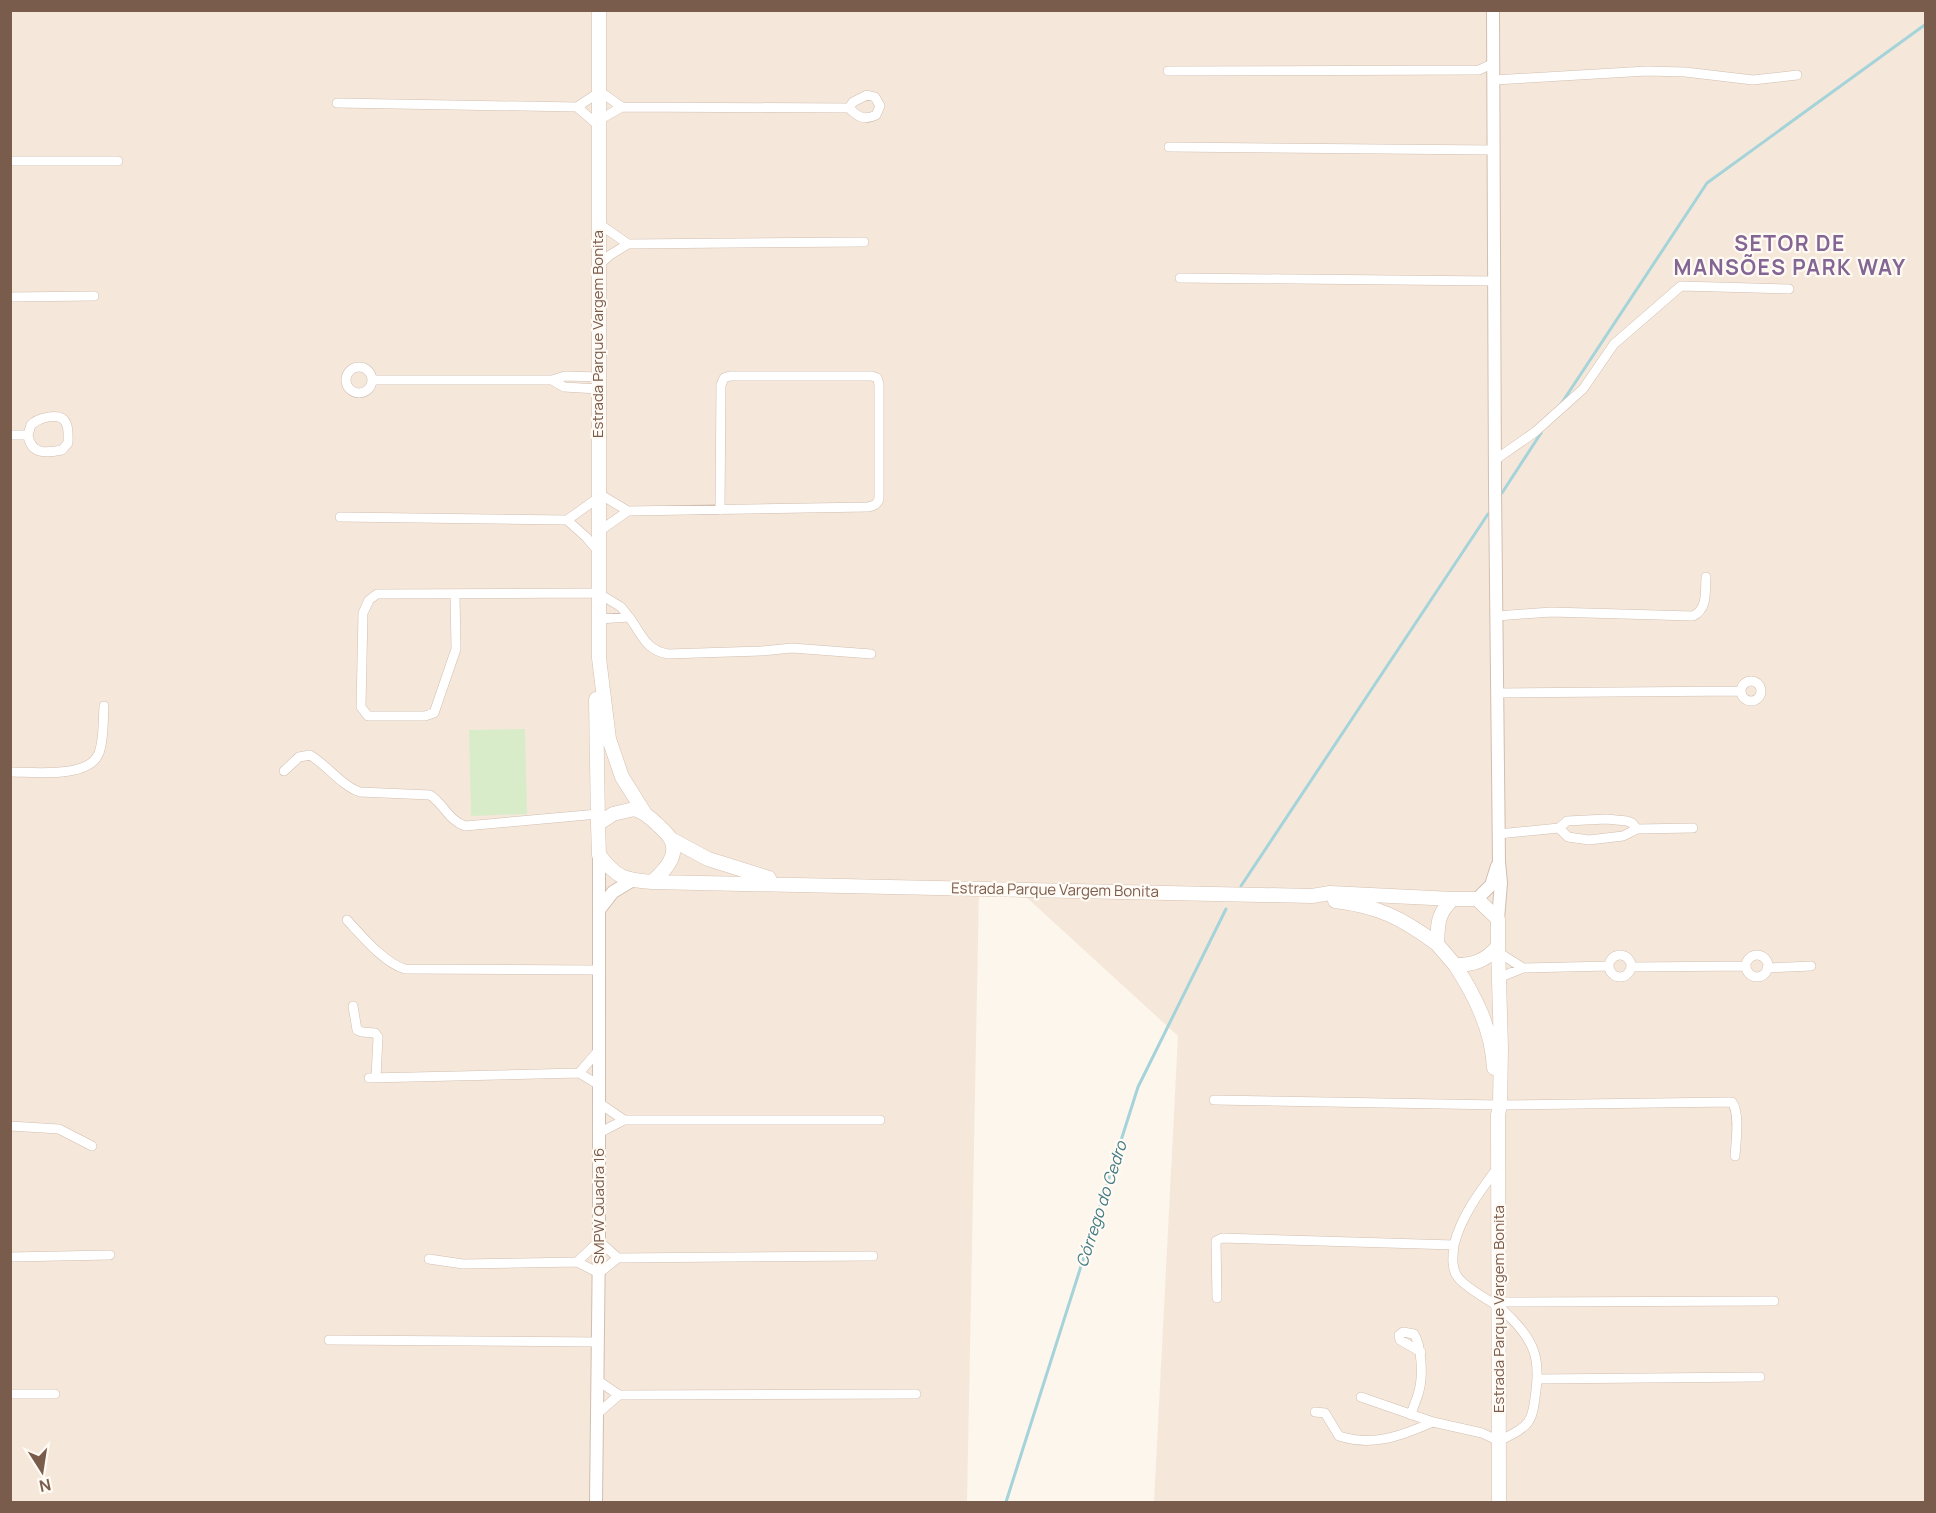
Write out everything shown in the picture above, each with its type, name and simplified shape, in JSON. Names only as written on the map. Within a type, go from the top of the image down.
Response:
[{"type":"main road","name":"Estrada Parque Vargem Bonita","points":[[598,12],[599,658],[611,746],[622,777],[644,812]]},
{"type":"main road","name":"Estrada Parque Vargem Bonita","points":[[598,819],[596,719],[599,658]]},
{"type":"main road","points":[[634,809],[644,812],[671,839],[670,862],[652,882],[625,879],[616,874],[599,855],[598,819],[620,811],[634,809]]},
{"type":"main road","name":"Estrada Parque Vargem Bonita","points":[[671,839],[708,859],[755,875],[797,885]]},
{"type":"main road","name":"Estrada Parque Vargem Bonita","points":[[652,882],[1312,896],[1337,893],[1453,899]]},
{"type":"main road","name":"Estrada Parque Vargem Bonita","points":[[1312,896],[1368,906],[1385,912],[1402,920],[1437,944]]},
{"type":"main road","points":[[1453,899],[1477,899],[1498,919],[1498,949],[1476,963],[1455,965],[1437,944],[1438,920],[1453,899]]},
{"type":"main road","name":"Estrada Parque Vargem Bonita","points":[[1498,949],[1501,1048],[1498,1108],[1499,1503]]},
{"type":"main road","name":"Estrada Parque Vargem Bonita","points":[[1455,965],[1482,1011],[1494,1064],[1498,1108]]},
{"type":"street","points":[[1493,10],[1498,834],[1501,883],[1498,919]]},
{"type":"street","points":[[1168,71],[1479,70],[1494,63]]},
{"type":"street","points":[[1479,70],[1494,81],[1647,71],[1685,72],[1753,80],[1797,75]]},
{"type":"street","points":[[337,104],[577,107],[599,92],[622,107],[849,108]]},
{"type":"street","points":[[577,107],[599,123],[622,107]]},
{"type":"street","points":[[1169,147],[1493,150]]},
{"type":"street","points":[[10,161],[118,160]]},
{"type":"street","points":[[598,223],[628,243]]},
{"type":"street","points":[[599,265],[628,243],[864,242]]},
{"type":"street","points":[[1180,278],[1494,280]]},
{"type":"street","points":[[1495,460],[1535,432],[1583,389],[1614,344],[1681,286],[1789,289]]},
{"type":"street","points":[[10,297],[94,296]]},
{"type":"street","points":[[372,380],[552,380],[565,376],[598,383]]},
{"type":"street","points":[[340,517],[567,520],[598,495],[628,511],[720,510],[868,507],[876,504],[879,499],[878,378],[872,376],[730,376],[724,378],[721,385],[720,510]]},
{"type":"street","points":[[60,418],[67,424],[68,443],[62,450],[38,451],[32,447],[28,435],[31,425],[36,420],[60,418]]},
{"type":"street","points":[[10,435],[28,435]]},
{"type":"street","points":[[598,531],[628,511]]},
{"type":"street","points":[[567,520],[598,551]]},
{"type":"street","points":[[1497,616],[1551,612],[1693,616],[1702,610],[1706,577]]},
{"type":"street","points":[[455,594],[456,649],[434,713],[425,716],[368,716],[361,707],[363,613],[366,603],[377,594],[598,593],[621,607],[649,647],[656,652],[668,654],[792,648],[872,654]]},
{"type":"street","points":[[599,620],[629,617]]},
{"type":"street","points":[[1498,693],[1740,691]]},
{"type":"street","points":[[10,772],[77,771],[94,762],[99,753],[104,706]]},
{"type":"street","points":[[284,771],[299,757],[310,755],[324,763],[349,788],[360,792],[430,795],[450,817],[465,826],[598,819]]},
{"type":"street","points":[[1498,834],[1558,828],[1567,821],[1606,819],[1627,821],[1632,823],[1636,829]]},
{"type":"street","points":[[1558,828],[1568,837],[1589,840],[1623,836],[1636,829],[1693,828]]},
{"type":"street","name":"SMPW Quadra 16","points":[[596,1503],[599,855]]},
{"type":"street","points":[[1477,899],[1491,885],[1499,862]]},
{"type":"street","points":[[599,910],[613,892],[633,880]]},
{"type":"street","points":[[348,920],[371,945],[394,964],[405,969],[599,970]]},
{"type":"street","points":[[1498,949],[1523,968]]},
{"type":"street","points":[[1620,955],[1627,957],[1632,967],[1629,973],[1620,978],[1611,973],[1609,966],[1614,957],[1620,955]]},
{"type":"street","points":[[1755,955],[1763,957],[1767,968],[1764,974],[1758,977],[1748,973],[1745,966],[1748,959],[1755,955]]},
{"type":"street","points":[[1498,978],[1523,968],[1609,966]]},
{"type":"street","points":[[1632,967],[1745,966]]},
{"type":"street","points":[[1767,968],[1811,966]]},
{"type":"street","points":[[353,1006],[357,1030],[375,1033],[378,1037],[372,1078],[579,1073],[599,1085]]},
{"type":"street","points":[[579,1073],[598,1051]]},
{"type":"street","points":[[1214,1100],[1498,1108],[1732,1102],[1737,1114],[1735,1156]]},
{"type":"street","points":[[599,1103],[624,1120]]},
{"type":"street","points":[[599,1133],[624,1120],[880,1120]]},
{"type":"street","points":[[10,1126],[59,1129],[92,1146]]},
{"type":"street","points":[[1498,1167],[1481,1190],[1458,1230],[1454,1245],[1453,1263],[1457,1276],[1486,1300],[1500,1305],[1774,1301]]},
{"type":"street","points":[[1216,1298],[1216,1241],[1222,1238],[1454,1245]]},
{"type":"street","points":[[577,1262],[599,1241],[618,1258]]},
{"type":"street","points":[[10,1257],[110,1255]]},
{"type":"street","points":[[429,1259],[463,1264],[577,1262],[598,1273],[618,1258],[873,1256]]},
{"type":"street","points":[[1360,1397],[1433,1422],[1482,1433],[1499,1441],[1526,1426],[1533,1414],[1537,1357],[1530,1340],[1500,1305]]},
{"type":"street","points":[[329,1340],[598,1342]]},
{"type":"street","points":[[1411,1415],[1419,1391],[1421,1352]]},
{"type":"street","points":[[1537,1380],[1760,1377]]},
{"type":"street","points":[[597,1380],[619,1395],[915,1394]]},
{"type":"street","points":[[10,1394],[55,1394]]},
{"type":"street","points":[[597,1414],[619,1395]]},
{"type":"street","points":[[1315,1412],[1325,1413],[1339,1436],[1353,1441],[1390,1440],[1433,1422]]},
{"type":"shaded area","points":[[11,11],[1925,11],[1925,1502],[1154,1502],[1178,1036],[1014,886],[979,891],[967,1502],[11,1502]]},
{"type":"green space","points":[[525,729],[527,814],[471,816],[469,730]]},
{"type":"waterway","points":[[1561,404],[1707,183],[1926,24]]},
{"type":"waterway","points":[[1502,493],[1541,433]]},
{"type":"waterway","points":[[1241,886],[1488,514]]},
{"type":"waterway","name":"Córrego do Cedro","points":[[1006,1502],[1138,1087],[1226,909]]},
{"type":"district","name":"SETOR DE MANSÕES PARK WAY","points":[[1790,256]]}]
